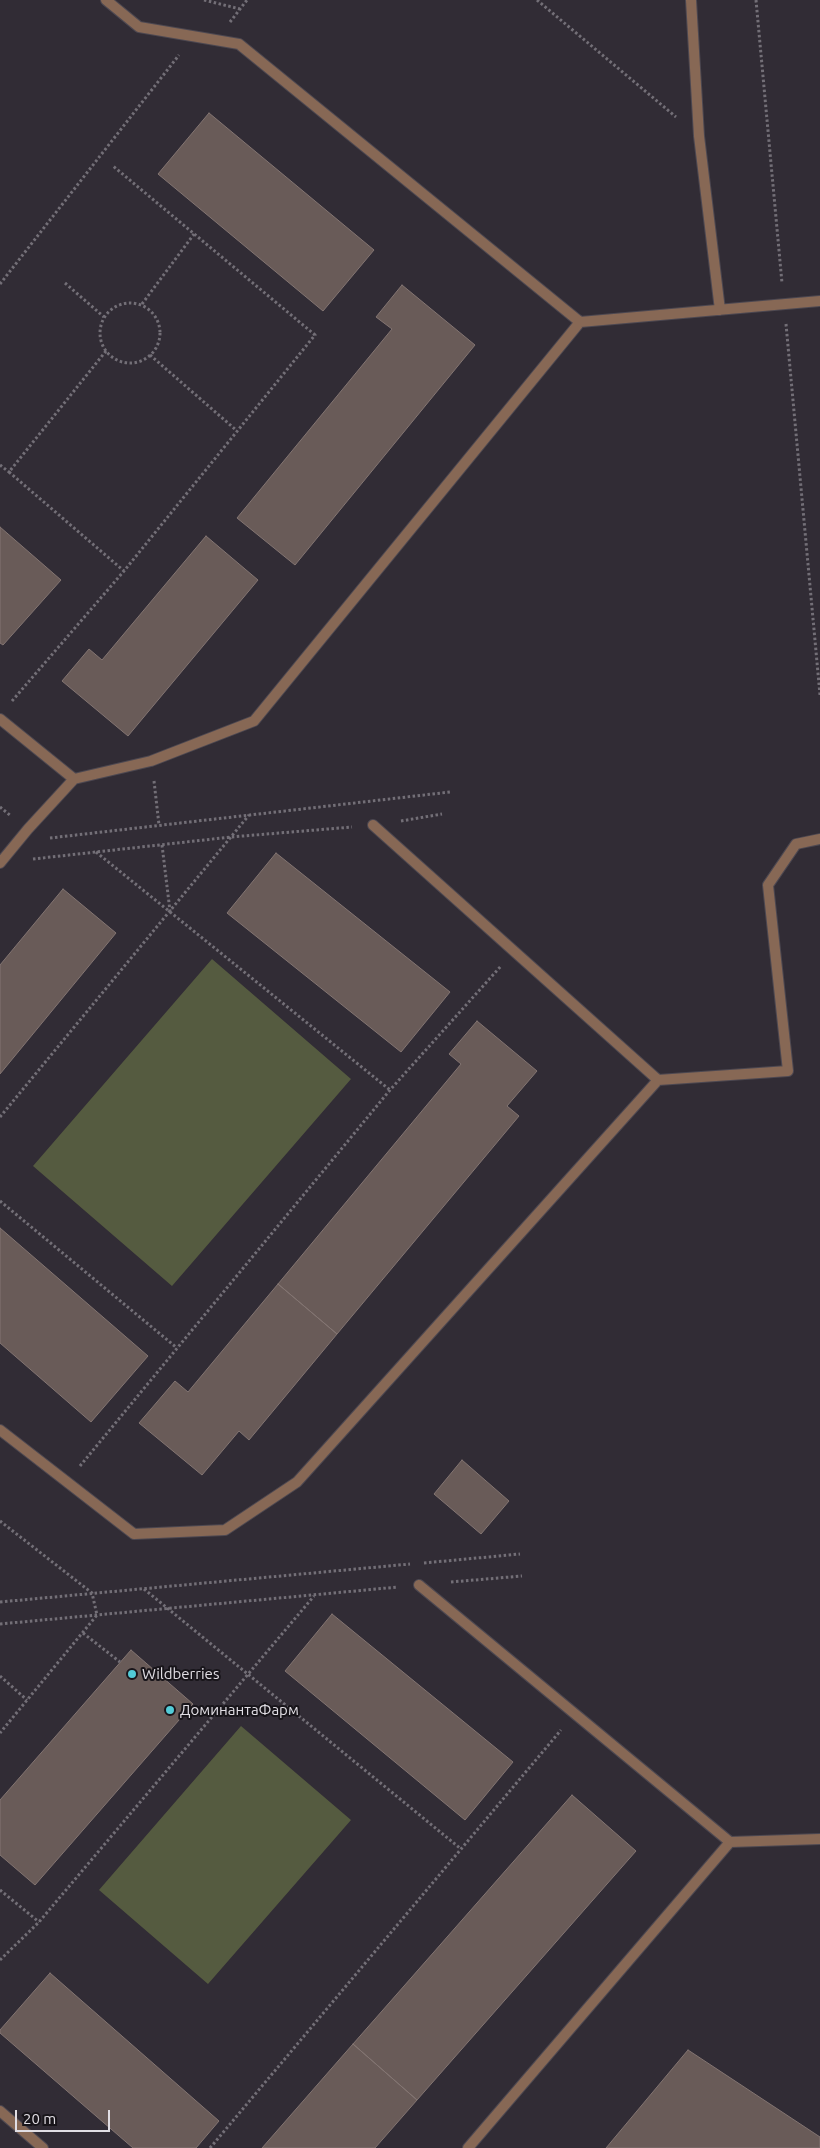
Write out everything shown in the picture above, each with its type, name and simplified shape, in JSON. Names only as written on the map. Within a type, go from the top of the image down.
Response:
[{"type":"lane","points":[[106,0],[139,27],[239,44],[580,322],[820,301]]},
{"type":"lane","points":[[691,0],[700,136],[720,310]]},
{"type":"lane","points":[[0,864],[28,829],[74,779],[151,761],[254,721],[580,322]]},
{"type":"lane","points":[[0,719],[74,779]]},
{"type":"lane","points":[[373,825],[658,1080]]},
{"type":"lane","points":[[0,1430],[134,1534],[225,1530],[297,1482],[658,1080],[788,1071],[768,885],[796,844],[820,839]]},
{"type":"lane","points":[[419,1585],[730,1842],[820,1839]]},
{"type":"lane","points":[[468,2148],[730,1842]]},
{"type":"lane","points":[[0,2111],[43,2148]]},
{"type":"path","points":[[204,0],[240,9]]},
{"type":"path","points":[[537,0],[700,136]]},
{"type":"path","points":[[756,0],[820,695]]},
{"type":"path","points":[[0,284],[194,36]]},
{"type":"path","points":[[6,707],[124,571],[236,430],[316,335],[113,166]]},
{"type":"path","points":[[142,304],[194,234]]},
{"type":"path","points":[[65,283],[104,317]]},
{"type":"path","points":[[131,302],[142,304],[151,310],[158,319],[160,341],[150,356],[136,362],[114,359],[106,351],[101,340],[100,334],[104,317],[111,309],[120,304],[131,302]]},
{"type":"path","points":[[9,472],[106,351]]},
{"type":"path","points":[[150,356],[236,430]]},
{"type":"path","points":[[0,465],[124,571]]},
{"type":"path","points":[[151,761],[159,826]]},
{"type":"path","points":[[0,808],[40,839],[450,792]]},
{"type":"path","points":[[10,852],[21,860],[231,837],[373,825],[442,814]]},
{"type":"path","points":[[0,1117],[250,815]]},
{"type":"path","points":[[162,845],[170,912]]},
{"type":"path","points":[[96,852],[390,1090]]},
{"type":"path","points":[[66,1482],[390,1090],[514,952]]},
{"type":"path","points":[[0,1201],[177,1348]]},
{"type":"path","points":[[0,1521],[92,1593],[97,1615]]},
{"type":"path","points":[[421,1563],[520,1554]]},
{"type":"path","points":[[0,1602],[411,1564]]},
{"type":"path","points":[[0,1624],[522,1576]]},
{"type":"path","points":[[144,1588],[461,1849]]},
{"type":"path","points":[[0,1960],[39,1922],[314,1596]]},
{"type":"path","points":[[0,1733],[97,1615]]},
{"type":"path","points":[[83,1633],[120,1662]]},
{"type":"path","points":[[0,1676],[27,1700]]},
{"type":"path","points":[[210,2148],[574,1714]]},
{"type":"path","points":[[0,1890],[39,1922]]},
{"type":"green space","points":[[212,959],[351,1079],[172,1286],[33,1166]]},
{"type":"green space","points":[[241,1726],[351,1820],[208,1984],[99,1890]]},
{"type":"building","points":[[209,113],[374,250],[323,311],[158,174]]},
{"type":"building","points":[[402,285],[475,345],[295,565],[237,518],[392,329],[376,317]]},
{"type":"building","points":[[0,527],[61,580],[3,645],[0,643]]},
{"type":"building","points":[[206,536],[258,580],[128,736],[62,681],[89,649],[102,660]]},
{"type":"building","points":[[276,853],[450,992],[401,1052],[227,913]]},
{"type":"building","points":[[63,889],[116,933],[0,1074],[0,965]]},
{"type":"building","points":[[477,1021],[537,1071],[507,1106],[519,1116],[337,1334],[278,1284],[461,1064],[449,1054]]},
{"type":"building","points":[[0,1228],[148,1356],[91,1422],[0,1343]]},
{"type":"building","points":[[278,1284],[337,1334],[249,1440],[239,1431],[202,1475],[139,1423],[175,1381],[188,1392]]},
{"type":"building","points":[[462,1460],[509,1501],[481,1534],[434,1494]]},
{"type":"building","points":[[332,1614],[513,1762],[465,1820],[285,1671]]},
{"type":"building","points":[[131,1650],[193,1704],[35,1885],[0,1855],[0,1800]]},
{"type":"building","points":[[572,1795],[636,1851],[417,2100],[353,2044]]},
{"type":"building","points":[[50,1973],[219,2121],[196,2148],[133,2148],[0,2033],[0,2030]]},
{"type":"building","points":[[353,2044],[417,2100],[375,2148],[262,2148]]},
{"type":"building","points":[[688,2050],[820,2137],[820,2148],[606,2148]]},
{"type":"place","name":"Wildberries","points":[[132,1674]]},
{"type":"place","name":"ДоминантаФарм","points":[[170,1710]]}]
